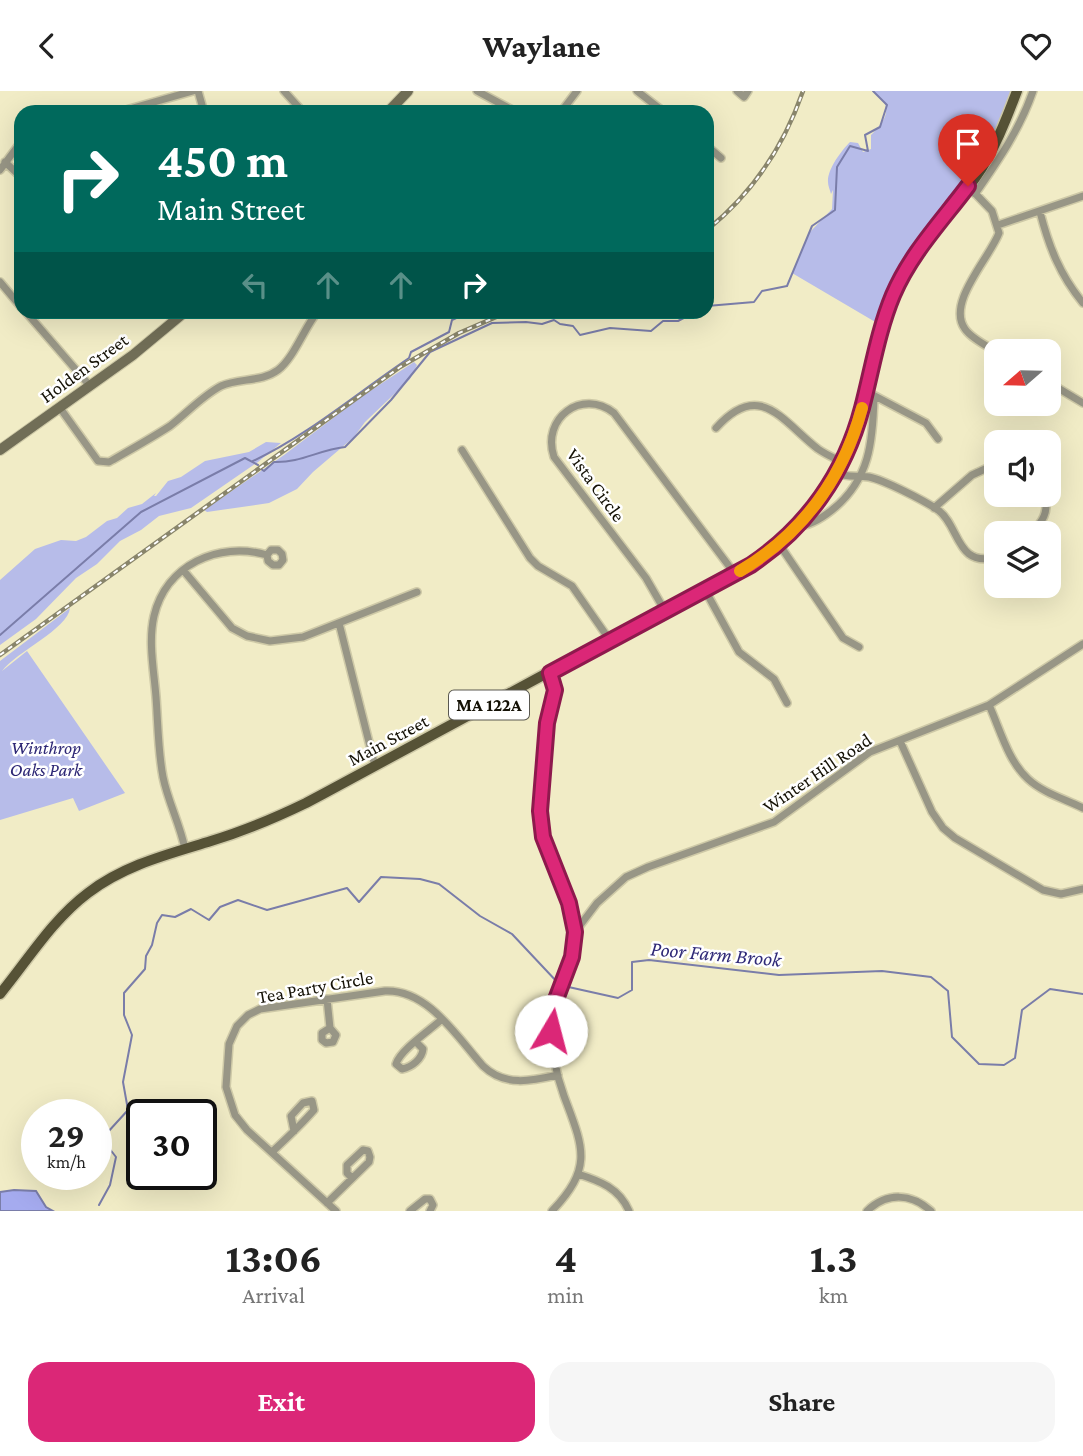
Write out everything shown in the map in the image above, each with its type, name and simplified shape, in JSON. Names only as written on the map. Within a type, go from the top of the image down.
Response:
[{"type":"main road","points":[[395,105],[408,91]]},
{"type":"main road","name":"MA 122A","points":[[972,190],[1017,91]]},
{"type":"main road","name":"Main Street","points":[[0,994],[60,918],[86,894],[131,868],[235,834],[282,815],[735,574],[779,544],[797,526],[839,468],[870,394],[882,326],[897,287],[922,245],[972,190]]},
{"type":"main road","name":"Holden Street","points":[[0,450],[90,386],[176,319]]},
{"type":"street","points":[[144,105],[195,91]]},
{"type":"street","points":[[284,91],[297,105]]},
{"type":"street","points":[[477,91],[488,94],[505,105]]},
{"type":"street","points":[[566,105],[577,91]]},
{"type":"street","points":[[638,91],[655,105]]},
{"type":"street","points":[[984,343],[967,332],[960,318],[960,310],[965,293],[999,233],[992,211],[972,190],[1004,152],[1021,122],[1033,91]]},
{"type":"street","points":[[0,170],[14,151]]},
{"type":"street","points":[[714,152],[721,158]]},
{"type":"street","points":[[5,162],[14,170]]},
{"type":"street","points":[[998,225],[1083,196]]},
{"type":"street","points":[[1040,212],[1054,258],[1083,303]]},
{"type":"street","points":[[0,282],[14,299]]},
{"type":"street","points":[[32,319],[90,386]]},
{"type":"street","points":[[60,408],[98,461],[109,462],[152,438],[226,384],[264,377],[279,369],[289,359],[312,319]]},
{"type":"street","points":[[1061,390],[1083,403]]},
{"type":"street","points":[[797,526],[810,524],[829,512],[846,497],[860,477],[870,451],[870,394],[926,423],[938,439]]},
{"type":"street","name":"Vista Circle","points":[[664,611],[646,578],[554,457],[551,444],[553,428],[572,407],[594,403],[614,413],[735,574]]},
{"type":"street","points":[[716,428],[730,413],[739,408],[755,405],[767,407],[783,416],[852,477],[876,479],[934,508],[942,514],[965,552],[984,558]]},
{"type":"street","points":[[462,450],[532,561],[572,586],[609,639]]},
{"type":"street","points":[[934,508],[972,475],[984,470]]},
{"type":"street","points":[[779,544],[843,638],[859,647]]},
{"type":"street","points":[[185,849],[163,776],[152,630],[158,603],[170,583],[199,559],[218,553],[243,551],[267,555]]},
{"type":"street","points":[[183,570],[232,628],[254,639],[286,641],[417,591]]},
{"type":"street","points":[[705,590],[739,652],[774,679],[788,703]]},
{"type":"street","points":[[339,623],[375,766]]},
{"type":"street","name":"Winter Hill Road","points":[[575,932],[600,899],[626,877],[769,825],[870,752],[989,705],[1083,644]]},
{"type":"street","points":[[550,673],[555,690],[547,723],[540,811],[543,837],[569,903],[575,932],[572,957],[551,1021],[558,1075],[579,1133],[581,1150],[578,1174],[572,1188],[552,1211]]},
{"type":"street","points":[[989,705],[1015,762],[1027,778],[1043,789],[1083,807]]},
{"type":"street","points":[[900,741],[934,816],[947,832],[1043,890],[1061,894],[1083,889]]},
{"type":"street","name":"Tea Party Circle","points":[[336,1211],[243,1126],[230,1106],[226,1077],[230,1039],[241,1022],[255,1011],[268,1007],[401,991],[425,1002],[483,1066],[498,1077],[518,1081],[558,1075]]},
{"type":"street","points":[[327,999],[331,1028]]},
{"type":"street","points":[[416,1042],[442,1020]]},
{"type":"street","points":[[272,1152],[295,1131]]},
{"type":"street","points":[[578,1174],[610,1187],[629,1211]]},
{"type":"street","points":[[327,1203],[352,1178]]},
{"type":"street","points":[[867,1211],[884,1199],[903,1196],[915,1199],[931,1211]]},
{"type":"street","points":[[410,1211],[425,1199],[430,1199],[433,1205],[430,1211]]},
{"type":"green space","points":[[874,91],[1012,91],[976,168],[901,267],[877,323],[792,273],[810,232],[832,209],[833,190],[831,194],[828,177],[835,161],[850,142],[858,143],[863,152],[871,149],[871,135],[886,113],[884,102]]},
{"type":"green space","points":[[414,362],[417,365],[410,379],[365,422],[354,437],[297,489],[269,503],[207,512],[204,510],[361,397]]},
{"type":"green space","points":[[266,442],[281,443],[191,508],[159,516],[120,541],[97,564],[76,578],[36,619],[0,645],[0,580],[35,549],[61,540],[76,541],[86,537],[128,508],[142,504],[156,493],[156,496],[168,481],[181,477],[205,461],[249,452]]},
{"type":"green space","name":"Winthrop Oaks Park","points":[[70,608],[60,624],[2,671],[27,651],[125,793],[79,811],[73,798],[0,820],[0,661]]},
{"type":"shaded area","points":[[36,1191],[46,1207],[53,1211],[0,1211],[0,1192]]},
{"type":"waterway","points":[[714,305],[754,302],[762,291],[787,286],[812,226],[835,210],[837,167],[850,146],[868,151],[865,135],[880,127],[887,105],[873,91]]},
{"type":"waterway","points":[[253,461],[313,426],[409,358],[411,352],[449,332],[454,319]]},
{"type":"waterway","points":[[261,469],[264,471],[274,462],[293,461],[345,447],[391,400],[430,352],[492,323],[542,324],[554,320],[573,326],[580,335],[610,328],[651,331],[663,321],[682,319]]},
{"type":"waterway","points":[[0,635],[141,512],[245,458],[258,465]]},
{"type":"waterway","name":"Poor Farm Brook","points":[[99,1205],[110,1185],[116,1157],[109,1148],[107,1133],[128,1110],[123,1082],[132,1035],[124,1015],[124,993],[145,969],[146,956],[162,915],[175,917],[191,909],[209,920],[220,907],[238,900],[267,910],[347,888],[359,902],[381,877],[420,879],[439,884],[480,916],[512,934],[559,984]]},
{"type":"waterway","name":"Poor Farm Brook","points":[[564,986],[618,998],[632,990],[632,962],[649,960],[779,975],[882,971],[931,977],[948,991],[952,1037],[979,1064],[1004,1065],[1015,1058],[1022,1010],[1050,989],[1083,994]]},
{"type":"railway","points":[[714,224],[739,200],[765,167],[786,131],[803,91]]},
{"type":"railway","points":[[0,655],[400,367],[459,333],[491,319]]},
{"type":"slow traffic","points":[[740,571],[787,537],[819,500],[847,451],[862,408]]},
{"type":"route","points":[[551,1031],[552,1010],[572,957],[575,932],[572,912],[550,858],[541,827],[547,723],[555,690],[550,673],[751,565],[787,537],[805,518],[831,482],[852,440],[892,297],[928,235],[968,186]]}]
